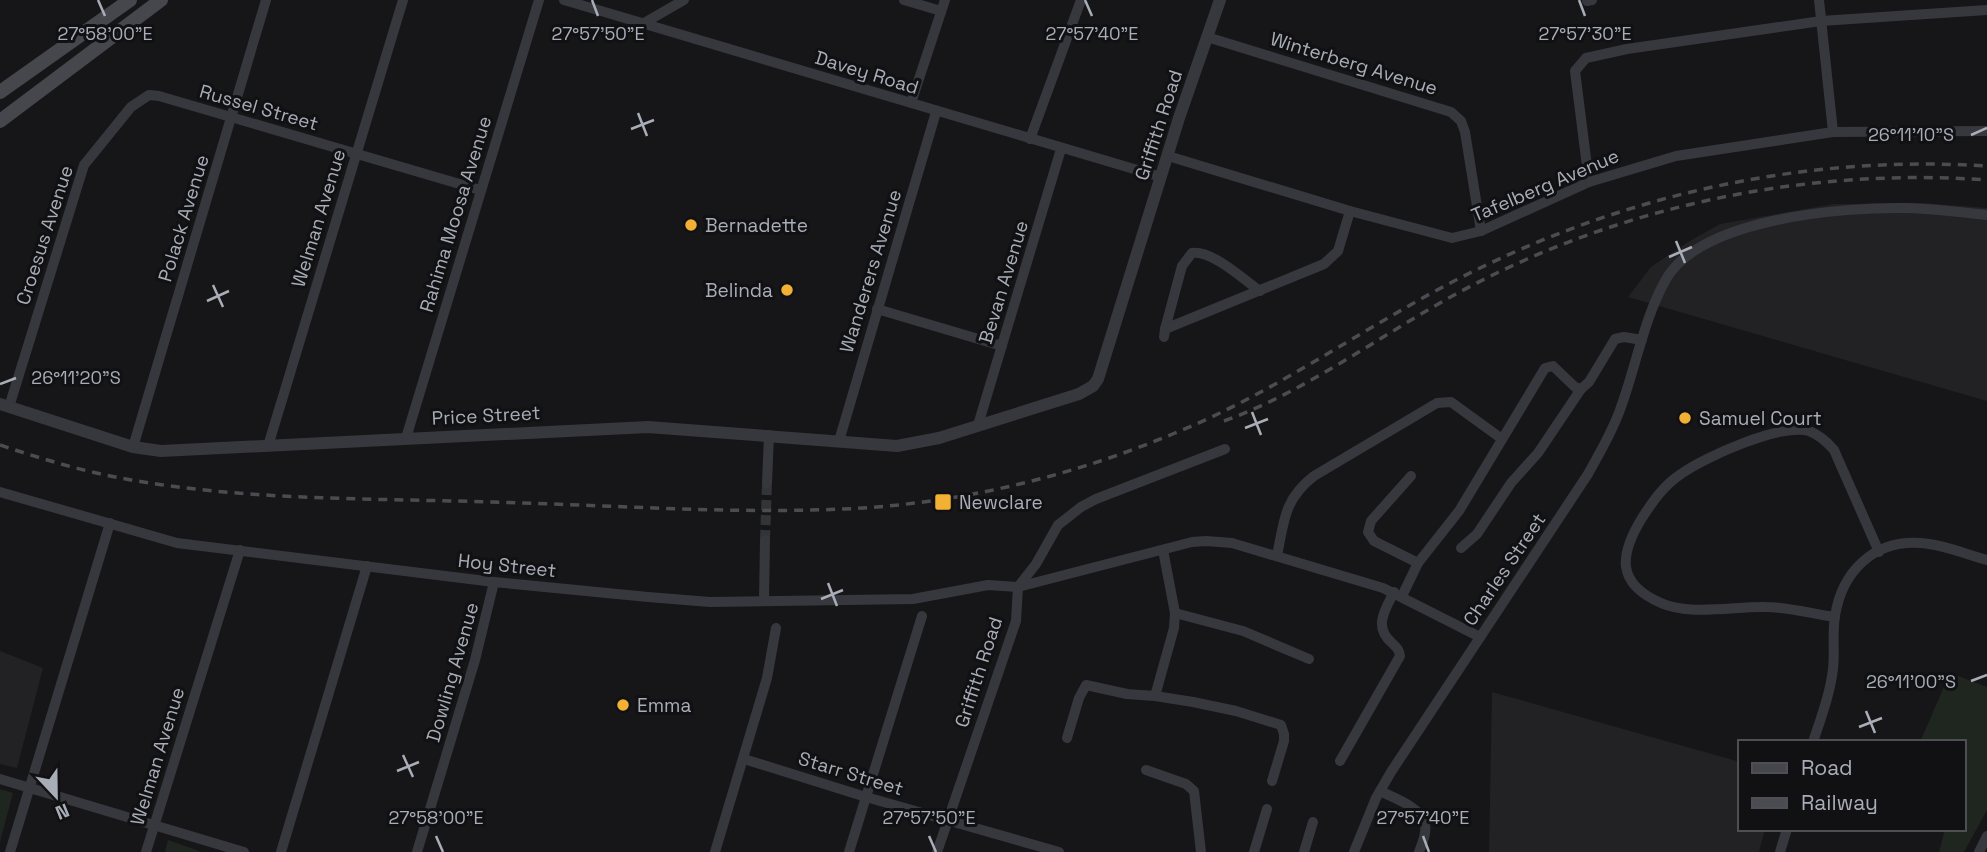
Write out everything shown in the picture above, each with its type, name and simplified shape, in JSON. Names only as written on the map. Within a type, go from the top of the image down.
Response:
[{"type":"main road","points":[[0,92],[130,0]]},
{"type":"main road","points":[[0,121],[161,0]]},
{"type":"street","name":"Polack Avenue","points":[[133,447],[266,0]]},
{"type":"street","name":"Welman Avenue","points":[[268,446],[403,0]]},
{"type":"street","name":"Rahima Moosa Avenue","points":[[406,438],[539,0]]},
{"type":"street","name":"Davey Road","points":[[564,0],[1161,177]]},
{"type":"street","points":[[644,23],[684,0]]},
{"type":"street","points":[[904,0],[943,5],[911,103]]},
{"type":"street","points":[[1030,139],[1081,0]]},
{"type":"street","name":"Griffith Road","points":[[978,425],[1079,394],[1093,386],[1098,379],[1220,0]]},
{"type":"street","points":[[1819,0],[1833,132]]},
{"type":"street","points":[[1589,182],[1575,71],[1586,58],[1627,49],[1821,21],[1987,10]]},
{"type":"street","name":"Winterberg Avenue","points":[[1207,37],[1451,112],[1461,121],[1465,132],[1481,231]]},
{"type":"street","name":"Russel Street","points":[[149,95],[480,190]]},
{"type":"street","name":"Croesus Avenue","points":[[5,405],[84,165],[131,107],[149,95]]},
{"type":"street","name":"Wanderers Avenue","points":[[839,441],[936,112]]},
{"type":"street","name":"Tafelberg Avenue","points":[[1168,156],[1441,237],[1461,238],[1589,182],[1676,156],[1833,132],[1987,131]]},
{"type":"street","name":"Bevan Avenue","points":[[978,425],[1061,149]]},
{"type":"street","name":"Charles Street","points":[[1354,852],[1380,791],[1588,474],[1622,405],[1658,293],[1666,278],[1682,260],[1719,238],[1764,222],[1817,213],[1908,208],[1987,215]]},
{"type":"street","points":[[1260,291],[1226,266],[1202,253],[1192,253],[1182,266],[1164,333],[1324,264],[1332,258],[1341,244],[1350,211]]},
{"type":"street","points":[[877,309],[1002,346]]},
{"type":"street","points":[[1461,548],[1477,534],[1511,482],[1538,453],[1581,389],[1589,382],[1615,339],[1619,336],[1642,340]]},
{"type":"street","points":[[1340,761],[1400,656],[1397,647],[1383,632],[1381,623],[1418,563],[1459,511],[1547,366],[1553,366],[1575,387],[1581,389]]},
{"type":"street","points":[[1277,556],[1287,508],[1297,490],[1314,476],[1437,403],[1451,402],[1502,439]]},
{"type":"street","name":"Price Street","points":[[5,405],[133,447],[161,451],[648,427],[897,446],[911,445],[978,425]]},
{"type":"street","points":[[1835,617],[1769,607],[1682,608],[1664,605],[1639,589],[1631,580],[1624,561],[1630,538],[1651,504],[1680,474],[1760,437],[1794,429],[1824,438],[1834,450],[1879,552]]},
{"type":"street","points":[[767,483],[769,435]]},
{"type":"street","points":[[1018,587],[1036,564],[1058,525],[1081,507],[1225,449]]},
{"type":"street","points":[[1411,476],[1371,521],[1368,532],[1374,541],[1418,563]]},
{"type":"street","name":"Hoy Street","points":[[0,492],[164,541],[494,582],[695,601],[913,599],[989,585],[1018,587],[1192,542],[1217,541],[1277,556],[1398,594],[1480,637]]},
{"type":"street","points":[[10,852],[110,523]]},
{"type":"street","points":[[764,600],[765,540]]},
{"type":"street","points":[[1815,740],[1833,671],[1835,617],[1852,570],[1879,552],[1899,544],[1918,542],[1987,560]]},
{"type":"street","name":"Welman Avenue","points":[[146,852],[240,550]]},
{"type":"street","points":[[1155,696],[1174,628],[1175,613],[1163,550]]},
{"type":"street","points":[[281,852],[366,566]]},
{"type":"street","name":"Dowling Avenue","points":[[417,852],[479,647],[494,582]]},
{"type":"street","name":"Griffith Road","points":[[937,852],[1016,621],[1018,587]]},
{"type":"street","points":[[1175,613],[1243,631],[1309,659]]},
{"type":"street","points":[[849,852],[922,616]]},
{"type":"street","points":[[715,852],[767,678],[776,628]]},
{"type":"street","points":[[1066,738],[1086,684],[1127,694],[1155,696],[1236,711],[1281,725],[1284,741],[1272,781]]},
{"type":"street","name":"Starr Street","points":[[744,759],[948,819],[1023,847],[1059,852]]},
{"type":"street","points":[[1146,770],[1186,784],[1194,791],[1201,852]]},
{"type":"street","points":[[0,779],[244,852]]},
{"type":"street","points":[[1380,791],[1408,805],[1422,818],[1425,829],[1419,852]]},
{"type":"street","points":[[1254,852],[1268,809]]},
{"type":"street","points":[[1304,852],[1313,822]]},
{"type":"street","points":[[1780,852],[1786,831]]},
{"type":"street","points":[[1979,852],[1987,836]]},
{"type":"shaded area","points":[[1923,203],[1987,208],[1987,401],[1628,297],[1651,267],[1720,224],[1834,204]]},
{"type":"shaded area","points":[[0,651],[43,668],[17,768],[0,764]]},
{"type":"shaded area","points":[[1950,673],[1987,687],[1987,810],[1964,852],[1939,852],[1944,831],[1966,831],[1966,740],[1921,740]]},
{"type":"shaded area","points":[[1492,692],[1738,761],[1738,831],[1764,831],[1759,852],[1489,852]]},
{"type":"shaded area","points":[[0,789],[13,793],[0,842]]},
{"type":"shaded area","points":[[168,840],[202,852],[165,852]]},
{"type":"tunnel","points":[[765,540],[767,483]]},
{"type":"railway","points":[[0,445],[110,476],[252,494],[756,510],[844,509],[929,501],[1013,486],[1054,475],[1095,463],[1175,433],[1243,401],[1406,307],[1503,257],[1636,207],[1704,189],[1844,167],[1915,164],[1987,166]]},
{"type":"railway","points":[[1224,421],[1255,409],[1314,379],[1427,310],[1518,263],[1581,237],[1647,216],[1714,199],[1781,187],[1850,180],[1987,180]]},
{"type":"place","name":"Bernadette","points":[[691,225]]},
{"type":"place","name":"Belinda","points":[[787,290]]},
{"type":"place","name":"Samuel Court","points":[[1685,418]]},
{"type":"place","name":"Newclare","points":[[943,502]]},
{"type":"place","name":"Emma","points":[[623,705]]}]
